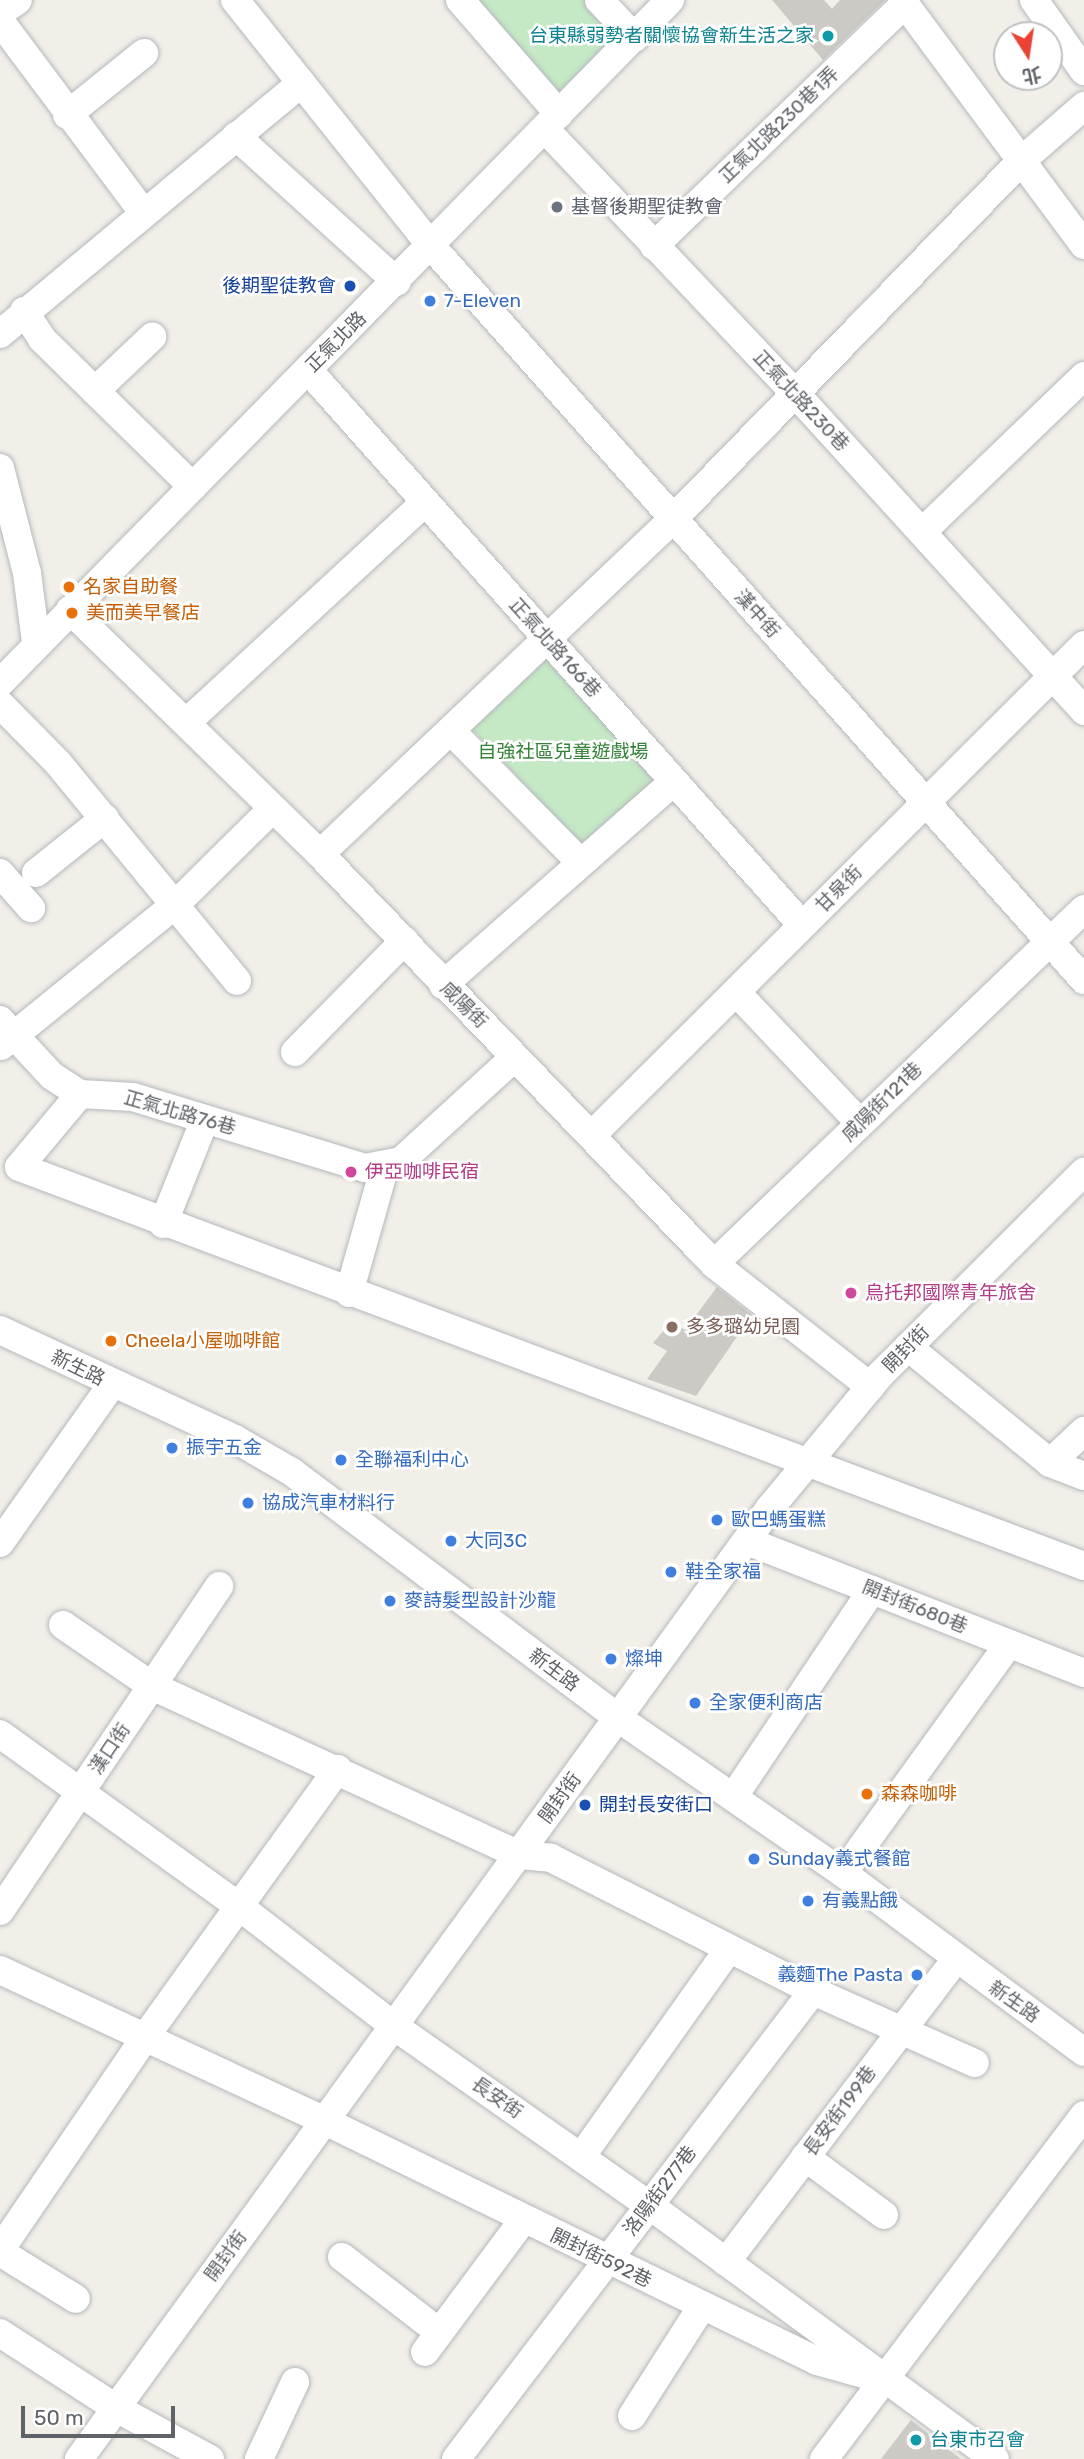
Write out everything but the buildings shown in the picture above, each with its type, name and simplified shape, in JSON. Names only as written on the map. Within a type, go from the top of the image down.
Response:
[{"type":"street","points":[[0,13],[18,0]]},
{"type":"street","name":"漢中街","points":[[235,0],[432,247],[1084,980]]},
{"type":"street","name":"正氣北路230巷","points":[[460,0],[552,122],[654,246],[796,393],[1084,712]]},
{"type":"street","points":[[599,0],[635,38]]},
{"type":"street","name":"正氣北路","points":[[0,683],[36,642],[432,247],[670,0]]},
{"type":"street","points":[[1034,0],[1084,71]]},
{"type":"street","points":[[903,2],[1084,245]]},
{"type":"street","name":"正氣北路230巷1弄","points":[[654,246],[903,2]]},
{"type":"street","points":[[0,22],[67,116],[143,212]]},
{"type":"street","points":[[67,116],[144,53]]},
{"type":"street","points":[[0,334],[24,311],[301,83]]},
{"type":"street","points":[[320,855],[673,519],[1021,161],[1084,106]]},
{"type":"street","points":[[236,136],[397,282]]},
{"type":"street","points":[[24,311],[42,339],[193,487]]},
{"type":"street","points":[[95,391],[152,337]]},
{"type":"street","name":"正氣北路166巷","points":[[307,370],[802,925]]},
{"type":"street","points":[[922,532],[1084,376]]},
{"type":"street","points":[[0,468],[27,573],[36,642]]},
{"type":"street","points":[[188,721],[425,502]]},
{"type":"street","name":"咸陽街","points":[[70,610],[188,721],[320,855],[443,985],[593,1134],[714,1264],[870,1387]]},
{"type":"street","name":"甘泉街","points":[[593,1134],[1084,645]]},
{"type":"street","points":[[0,704],[104,818],[237,981]]},
{"type":"street","points":[[451,732],[581,863]]},
{"type":"street","points":[[443,985],[674,781]]},
{"type":"street","points":[[272,809],[176,904],[95,974],[4,1034],[52,1076],[80,1094],[19,1167],[163,1224],[1084,1566]]},
{"type":"street","points":[[36,873],[104,818]]},
{"type":"street","points":[[0,873],[31,908]]},
{"type":"street","name":"咸陽街121巷","points":[[714,1264],[1084,909]]},
{"type":"street","points":[[295,1052],[404,942]]},
{"type":"street","points":[[736,992],[860,1123]]},
{"type":"street","points":[[349,1293],[385,1166],[401,1161],[515,1057]]},
{"type":"street","name":"正氣北路76巷","points":[[80,1094],[133,1097],[348,1165],[385,1166]]},
{"type":"street","points":[[163,1224],[205,1119]]},
{"type":"street","name":"開封街","points":[[79,2459],[747,1541],[807,1464],[870,1387],[1084,1172]]},
{"type":"street","name":"新生路","points":[[0,1330],[234,1439],[292,1472],[618,1718],[843,1873],[955,1960],[1084,2052]]},
{"type":"street","points":[[908,1347],[1050,1463],[1084,1476]]},
{"type":"street","points":[[0,1543],[112,1384]]},
{"type":"street","points":[[1050,1463],[1084,1432]]},
{"type":"street","name":"開封街680巷","points":[[747,1541],[1084,1673]]},
{"type":"street","name":"漢口街","points":[[0,1911],[219,1586]]},
{"type":"street","points":[[734,1796],[872,1590]]},
{"type":"street","points":[[63,1625],[152,1686],[519,1854],[551,1858],[813,1991],[903,2028],[975,2063]]},
{"type":"street","points":[[843,1873],[1008,1645]]},
{"type":"street","name":"長安街","points":[[0,1734],[240,1907],[394,2026],[649,2205],[883,2380],[995,2459]]},
{"type":"street","points":[[76,2299],[0,2251],[143,2040],[338,1769]]},
{"type":"street","points":[[582,2157],[729,1949]]},
{"type":"street","name":"長安街199巷","points":[[726,2262],[955,1960]]},
{"type":"street","name":"開封街592巷","points":[[0,1970],[143,2040],[325,2121],[607,2262],[817,2361],[883,2380]]},
{"type":"street","name":"洛陽街277巷","points":[[456,2459],[813,1991]]},
{"type":"street","points":[[824,2459],[1084,2115]]},
{"type":"street","points":[[805,2157],[884,2216]]},
{"type":"street","points":[[341,2257],[432,2342],[523,2220]]},
{"type":"street","points":[[632,2416],[702,2306]]},
{"type":"street","points":[[0,2333],[116,2408],[209,2459]]},
{"type":"street","points":[[259,2459],[295,2382]]},
{"type":"green space","points":[[464,0],[586,0],[621,37],[555,96]]},
{"type":"green space","name":"自強社區兒童遊戲場","points":[[548,658],[659,777],[583,848],[472,729]]},
{"type":"place","name":"台東縣弱勢者關懷協會新生活之家","points":[[828,36]]},
{"type":"place","name":"基督後期聖徒教會","points":[[557,207]]},
{"type":"place","name":"後期聖徒教會","points":[[350,286]]},
{"type":"place","name":"7-Eleven","points":[[430,301]]},
{"type":"place","name":"名家自助餐","points":[[69,587]]},
{"type":"place","name":"美而美早餐店","points":[[72,613]]},
{"type":"place","name":"伊亞咖啡民宿","points":[[351,1172]]},
{"type":"place","name":"烏托邦國際青年旅舍","points":[[851,1293]]},
{"type":"place","name":"多多璐幼兒園","points":[[672,1327]]},
{"type":"place","name":"Cheela小屋咖啡館","points":[[111,1341]]},
{"type":"place","name":"振宇五金","points":[[172,1448]]},
{"type":"place","name":"全聯福利中心","points":[[341,1460]]},
{"type":"place","name":"協成汽車材料行","points":[[248,1503]]},
{"type":"place","name":"歐巴螞蛋糕","points":[[717,1520]]},
{"type":"place","name":"大同3C","points":[[451,1541]]},
{"type":"place","name":"鞋全家福","points":[[671,1572]]},
{"type":"place","name":"麥詩髮型設計沙龍","points":[[390,1601]]},
{"type":"place","name":"燦坤","points":[[611,1659]]},
{"type":"place","name":"全家便利商店","points":[[695,1703]]},
{"type":"place","name":"森森咖啡","points":[[867,1794]]},
{"type":"place","name":"開封長安街口","points":[[585,1805]]},
{"type":"place","name":"Sunday義式餐館","points":[[754,1859]]},
{"type":"place","name":"有義點餓","points":[[808,1901]]},
{"type":"place","name":"義麵The Pasta","points":[[917,1975]]},
{"type":"place","name":"台東市召會","points":[[916,2440]]}]
